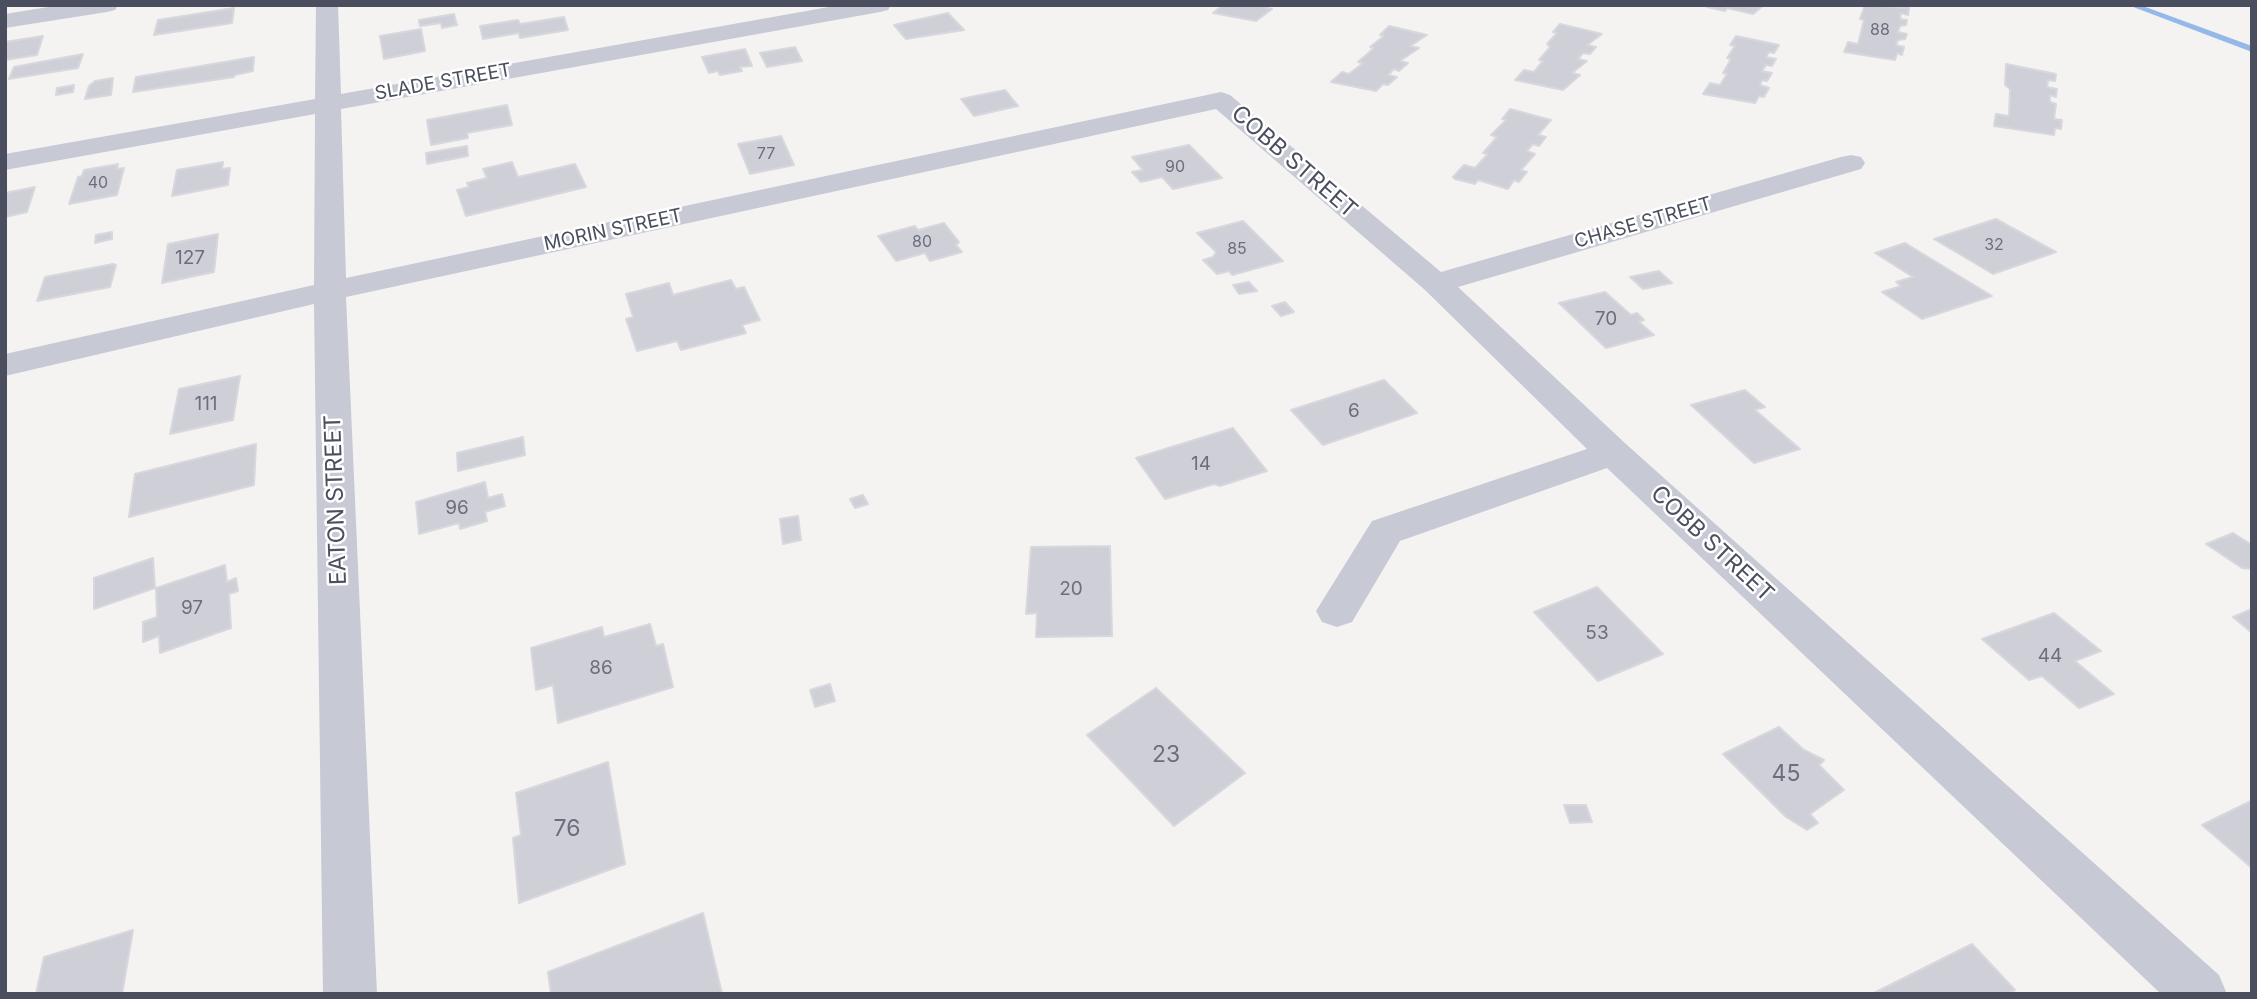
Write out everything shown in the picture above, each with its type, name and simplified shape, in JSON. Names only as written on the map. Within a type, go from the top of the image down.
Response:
[{"type":"street","points":[[5,20],[107,5]]},
{"type":"street","name":"EATON STREET","points":[[327,5],[330,291],[350,994]]},
{"type":"street","name":"SLADE STREET","points":[[5,162],[880,5]]},
{"type":"street","name":"COBB STREET","points":[[1221,100],[1436,283],[1613,453],[2200,994]]},
{"type":"street","name":"MORIN STREET","points":[[5,365],[330,291],[1221,100]]},
{"type":"street","name":"CHASE STREET","points":[[1436,283],[1850,163]]},
{"type":"street","points":[[1337,611],[1386,531],[1613,453]]},
{"type":"building","points":[[1223,5],[1270,5],[1267,8],[1272,9],[1256,21],[1213,13]]},
{"type":"building","points":[[1764,5],[1753,14],[1727,8],[1725,11],[1707,7]]},
{"type":"building","points":[[1865,5],[1909,8],[1908,15],[1901,13],[1900,19],[1907,20],[1906,25],[1900,26],[1898,32],[1907,34],[1905,39],[1898,40],[1896,45],[1904,47],[1902,55],[1897,53],[1895,60],[1844,52],[1848,42],[1858,44],[1864,20],[1860,19]]},
{"type":"building","points":[[234,8],[232,23],[154,35],[158,20]]},
{"type":"building","points":[[948,13],[964,30],[906,39],[894,25]]},
{"type":"building","points":[[454,14],[457,25],[442,28],[441,23],[420,26],[419,20]]},
{"type":"building","points":[[564,17],[568,30],[520,38],[519,33],[483,39],[480,26],[518,20],[520,24]]},
{"type":"building","points":[[1560,24],[1602,34],[1587,45],[1596,47],[1590,54],[1583,53],[1578,59],[1587,61],[1572,73],[1580,75],[1563,90],[1515,80],[1524,70],[1534,72],[1543,61],[1539,60],[1550,47],[1547,44],[1557,33],[1553,32]]},
{"type":"building","points":[[1389,26],[1427,35],[1410,46],[1419,48],[1400,61],[1408,63],[1399,71],[1394,69],[1388,75],[1397,77],[1376,91],[1331,82],[1342,72],[1349,74],[1363,63],[1358,62],[1374,48],[1370,47],[1384,36],[1380,35]]},
{"type":"building","points":[[421,29],[425,51],[384,59],[380,36]]},
{"type":"building","points":[[43,36],[37,55],[5,60],[5,42]]},
{"type":"building","points":[[1736,36],[1779,45],[1774,53],[1769,52],[1766,57],[1776,59],[1772,66],[1766,65],[1762,71],[1772,73],[1767,81],[1762,80],[1760,85],[1769,88],[1764,97],[1759,96],[1755,103],[1703,94],[1710,83],[1720,85],[1727,74],[1723,73],[1731,59],[1727,58],[1735,46],[1730,45]]},
{"type":"building","points":[[795,47],[802,61],[767,67],[760,53]]},
{"type":"building","points":[[745,49],[752,66],[740,67],[742,71],[720,75],[718,71],[709,73],[702,57]]},
{"type":"building","points":[[83,54],[78,68],[9,79],[14,67]]},
{"type":"building","points":[[254,57],[253,71],[234,77],[133,92],[136,77]]},
{"type":"building","points":[[2006,64],[2056,74],[2055,81],[2048,80],[2047,87],[2057,89],[2056,97],[2050,95],[2050,102],[2056,104],[2054,119],[2062,120],[2061,129],[2055,128],[2054,135],[1994,126],[1996,114],[2009,116],[2010,89],[2005,85]]},
{"type":"building","points":[[113,78],[111,95],[85,99],[89,86],[95,81]]},
{"type":"building","points":[[74,85],[73,92],[56,95],[57,88]]},
{"type":"building","points":[[1005,90],[1018,106],[974,116],[961,99]]},
{"type":"building","points":[[507,105],[512,125],[467,133],[468,138],[431,145],[427,120]]},
{"type":"building","points":[[1510,109],[1551,120],[1538,135],[1546,137],[1539,146],[1533,144],[1527,151],[1535,154],[1521,170],[1527,172],[1519,182],[1514,180],[1508,189],[1478,180],[1475,184],[1455,179],[1453,177],[1464,165],[1475,168],[1488,154],[1483,153],[1497,137],[1491,135],[1506,120],[1502,119]]},
{"type":"building","points":[[781,136],[794,165],[750,174],[738,144]]},
{"type":"building","points":[[1189,145],[1222,178],[1173,189],[1162,177],[1141,182],[1132,172],[1143,170],[1132,157]]},
{"type":"building","points":[[467,146],[468,156],[427,164],[426,153]]},
{"type":"building","points":[[223,162],[222,169],[230,168],[228,185],[172,196],[177,170]]},
{"type":"building","points":[[512,162],[518,177],[575,164],[586,187],[466,216],[457,190],[469,187],[467,183],[487,178],[483,169]]},
{"type":"building","points":[[118,164],[117,169],[124,168],[117,195],[69,204],[78,177],[82,176],[84,170]]},
{"type":"building","points":[[35,187],[27,212],[5,217],[5,193]]},
{"type":"building","points":[[1996,219],[2056,252],[1993,274],[1934,239]]},
{"type":"building","points":[[1243,221],[1283,261],[1232,275],[1229,271],[1217,274],[1203,260],[1213,257],[1216,252],[1197,233]]},
{"type":"building","points":[[944,223],[959,242],[956,245],[962,252],[930,261],[925,253],[896,261],[878,236],[915,226],[918,230]]},
{"type":"building","points":[[112,232],[112,239],[95,243],[96,235]]},
{"type":"building","points":[[218,234],[214,272],[162,283],[168,244]]},
{"type":"building","points":[[1905,243],[1992,296],[1922,319],[1882,292],[1901,286],[1896,282],[1913,277],[1875,253]]},
{"type":"building","points":[[116,265],[110,287],[37,301],[45,277]]},
{"type":"building","points":[[1659,271],[1672,283],[1643,289],[1630,277]]},
{"type":"building","points":[[731,280],[736,289],[744,287],[760,320],[742,325],[746,333],[681,350],[677,341],[637,351],[626,319],[633,317],[626,294],[669,283],[673,295]]},
{"type":"building","points":[[1249,282],[1257,291],[1239,294],[1233,285]]},
{"type":"building","points":[[1605,292],[1631,315],[1637,313],[1644,320],[1639,322],[1654,335],[1606,348],[1559,303]]},
{"type":"building","points":[[1285,302],[1294,312],[1281,316],[1272,306]]},
{"type":"building","points":[[240,376],[233,420],[170,434],[179,389]]},
{"type":"building","points":[[1384,380],[1417,413],[1323,445],[1291,410]]},
{"type":"building","points":[[1745,390],[1765,407],[1755,410],[1800,449],[1754,463],[1691,405]]},
{"type":"building","points":[[1233,428],[1267,471],[1165,499],[1136,458]]},
{"type":"building","points":[[523,437],[525,455],[458,471],[457,453]]},
{"type":"building","points":[[256,444],[254,485],[129,517],[135,474]]},
{"type":"building","points":[[485,482],[488,498],[502,494],[505,506],[485,512],[487,521],[460,529],[459,523],[419,534],[416,502]]},
{"type":"building","points":[[863,495],[868,504],[855,508],[850,499]]},
{"type":"building","points":[[798,516],[801,540],[783,544],[780,519]]},
{"type":"building","points":[[2233,533],[2252,545],[2252,569],[2242,568],[2206,544]]},
{"type":"building","points":[[1110,546],[1112,636],[1036,637],[1037,613],[1026,614],[1031,547]]},
{"type":"building","points":[[153,558],[155,588],[94,609],[94,578]]},
{"type":"building","points":[[225,565],[227,582],[236,578],[238,591],[229,594],[231,628],[160,653],[159,636],[143,642],[143,622],[157,617],[156,588]]},
{"type":"building","points":[[1597,587],[1663,654],[1598,681],[1534,612]]},
{"type":"building","points":[[2252,609],[2252,633],[2233,617]]},
{"type":"building","points":[[2054,613],[2101,651],[2075,661],[2114,694],[2079,708],[2042,676],[2029,680],[1982,639]]},
{"type":"building","points":[[650,624],[656,646],[663,644],[673,687],[558,723],[553,685],[536,690],[531,648],[602,627],[604,637]]},
{"type":"building","points":[[830,684],[835,701],[815,707],[810,690]]},
{"type":"building","points":[[1156,688],[1245,773],[1174,826],[1087,735]]},
{"type":"building","points":[[1779,727],[1804,750],[1824,760],[1819,765],[1844,790],[1810,814],[1818,823],[1807,830],[1786,817],[1723,754]]},
{"type":"building","points":[[608,762],[625,864],[519,903],[513,838],[521,835],[516,793]]},
{"type":"building","points":[[2252,801],[2252,868],[2202,825]]},
{"type":"building","points":[[1564,805],[1586,805],[1592,822],[1570,823]]},
{"type":"building","points":[[703,913],[722,994],[551,994],[548,972]]},
{"type":"building","points":[[133,930],[122,994],[36,994],[44,957]]},
{"type":"building","points":[[1972,944],[2015,990],[2007,994],[1874,993]]},
{"type":"waterway","points":[[2132,5],[2252,49]]}]
